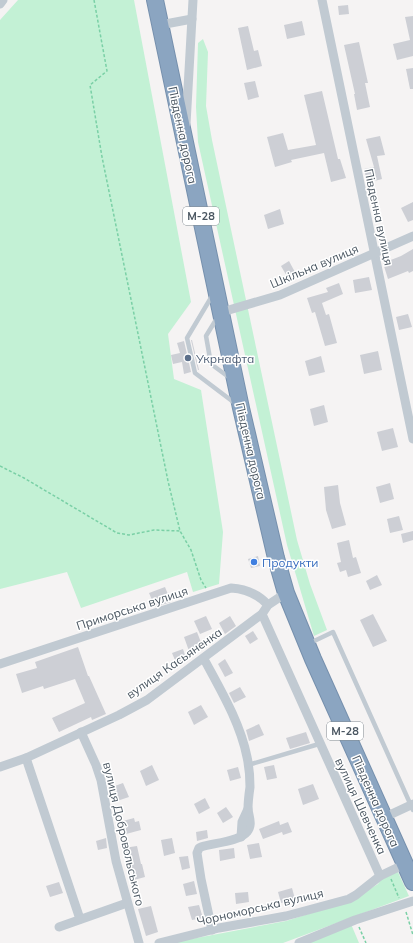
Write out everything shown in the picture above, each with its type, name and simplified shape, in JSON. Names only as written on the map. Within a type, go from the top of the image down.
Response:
[{"type":"highway","name":"Південна дорога","points":[[155,0],[242,408],[276,558],[286,593],[383,818],[413,882]]},
{"type":"street","points":[[0,4],[4,0]]},
{"type":"street","points":[[185,143],[194,0]]},
{"type":"street","name":"Південна вулиця","points":[[322,0],[413,439]]},
{"type":"street","points":[[160,25],[192,19]]},
{"type":"street","name":"Шкільна вулиця","points":[[222,312],[280,295],[413,236]]},
{"type":"street","name":"Приморська вулиця","points":[[0,664],[231,588],[261,597],[268,605]]},
{"type":"street","name":"вулиця Касьяненка","points":[[0,768],[26,758],[119,715],[147,700],[204,659],[262,614],[268,605],[286,593]]},
{"type":"street","name":"вулиця Шевченка","points":[[262,614],[319,744],[384,874]]},
{"type":"street","points":[[204,659],[221,691],[245,748],[250,785],[248,809],[251,821],[246,833],[241,837],[203,846],[197,853],[212,930]]},
{"type":"street","name":"вулиця Добровольського","points":[[81,732],[101,780],[116,861],[139,943]]},
{"type":"street","points":[[26,758],[80,919]]},
{"type":"street","points":[[383,818],[412,806]]},
{"type":"street","name":"Чорноморська вулиця","points":[[159,943],[212,930],[286,916],[349,899],[384,874],[405,864]]},
{"type":"street","points":[[298,943],[355,920],[413,901]]},
{"type":"street","points":[[59,927],[127,903]]},
{"type":"lane","points":[[216,289],[187,338],[194,373],[242,408]]},
{"type":"lane","points":[[307,644],[333,632],[412,806]]},
{"type":"lane","points":[[248,765],[319,744]]},
{"type":"path","points":[[94,0],[107,71],[90,85],[102,156],[166,473],[180,531],[191,550],[201,580],[211,594]]},
{"type":"path","points":[[0,466],[24,478],[117,533],[129,535],[154,530],[180,531]]},
{"type":"path","points":[[384,874],[406,912],[413,935]]},
{"type":"path","points":[[355,920],[366,943]]},
{"type":"green space","points":[[18,0],[134,0],[191,302],[168,334],[174,379],[201,390],[223,532],[219,584],[193,592],[187,572],[81,608],[67,572],[0,589],[0,20]]},
{"type":"green space","points":[[203,39],[208,52],[206,106],[212,140],[297,540],[310,584],[327,630],[314,636],[287,545],[198,142],[196,107],[198,43]]},
{"type":"green space","points":[[397,870],[409,896],[283,943],[170,943],[286,921],[350,901],[378,884],[383,877]]},
{"type":"green space","points":[[351,924],[359,943],[306,943]]},
{"type":"building","points":[[348,5],[349,14],[339,15],[338,6]]},
{"type":"building","points":[[413,16],[413,56],[397,60],[393,44],[410,40],[405,17]]},
{"type":"building","points":[[302,21],[305,35],[287,39],[284,25]]},
{"type":"building","points":[[248,26],[254,51],[258,50],[262,66],[247,70],[238,28]]},
{"type":"building","points":[[359,42],[368,83],[365,83],[370,107],[357,110],[344,45]]},
{"type":"building","points":[[413,68],[413,89],[410,89],[406,69]]},
{"type":"building","points":[[255,81],[259,97],[248,100],[244,83]]},
{"type":"building","points":[[322,91],[338,159],[340,159],[346,178],[331,182],[324,153],[291,160],[292,162],[275,167],[267,137],[283,133],[288,150],[316,145],[304,95]]},
{"type":"building","points":[[380,136],[385,155],[377,156],[382,179],[367,183],[364,169],[374,167],[366,139]]},
{"type":"building","points":[[413,202],[413,220],[408,222],[401,208]]},
{"type":"building","points":[[280,209],[284,224],[268,229],[264,215]]},
{"type":"building","points":[[413,249],[413,271],[409,273],[408,271],[388,279],[383,263],[401,256]]},
{"type":"building","points":[[289,261],[296,274],[288,278],[281,266]]},
{"type":"building","points":[[369,277],[372,290],[355,293],[353,280]]},
{"type":"building","points":[[339,283],[343,294],[322,303],[326,315],[329,314],[337,343],[325,346],[315,312],[312,313],[307,298],[328,292],[326,288]]},
{"type":"building","points":[[408,314],[412,327],[399,330],[396,317]]},
{"type":"building","points":[[192,340],[199,370],[198,370]]},
{"type":"building","points":[[184,341],[191,372],[184,374],[182,362],[173,364],[171,355],[180,353],[177,343]]},
{"type":"building","points":[[378,351],[382,370],[364,374],[360,355]]},
{"type":"building","points":[[321,356],[325,372],[309,376],[305,361]]},
{"type":"building","points":[[324,405],[328,422],[314,426],[310,409]]},
{"type":"building","points":[[393,428],[398,447],[382,451],[377,432]]},
{"type":"building","points":[[390,483],[394,499],[380,503],[376,487]]},
{"type":"building","points":[[338,485],[340,503],[346,525],[332,529],[326,510],[324,487]]},
{"type":"building","points":[[399,516],[403,530],[390,533],[387,519]]},
{"type":"building","points":[[413,531],[413,540],[403,543],[401,534]]},
{"type":"building","points":[[349,540],[353,558],[356,557],[361,573],[348,577],[346,570],[340,572],[337,563],[341,562],[337,543]]},
{"type":"building","name":"Продукти","points":[[258,556],[260,566],[251,568],[248,559]]},
{"type":"building","points":[[377,575],[382,585],[370,590],[366,581]]},
{"type":"building","points":[[165,587],[171,602],[155,607],[149,593]]},
{"type":"building","points":[[373,614],[387,641],[373,647],[360,620]]},
{"type":"building","points":[[206,616],[212,629],[200,634],[194,621]]},
{"type":"building","points":[[230,616],[236,626],[225,634],[219,623]]},
{"type":"building","points":[[253,631],[258,639],[250,644],[245,636]]},
{"type":"building","points":[[197,632],[202,645],[189,651],[184,637]]},
{"type":"building","points":[[78,647],[88,676],[106,714],[92,720],[91,717],[59,732],[52,718],[85,703],[75,679],[44,689],[43,686],[22,693],[16,674],[37,668],[35,662]]},
{"type":"building","points":[[183,649],[187,661],[177,665],[172,653]]},
{"type":"building","points":[[225,659],[233,673],[225,677],[218,664]]},
{"type":"building","points":[[240,687],[246,697],[234,703],[229,693]]},
{"type":"building","points":[[201,705],[208,717],[194,725],[188,712]]},
{"type":"building","points":[[259,724],[264,735],[249,741],[246,730]]},
{"type":"building","points":[[306,732],[310,743],[290,749],[286,738]]},
{"type":"building","points":[[152,765],[159,780],[146,786],[140,771]]},
{"type":"building","points":[[274,765],[277,778],[267,780],[264,767]]},
{"type":"building","points":[[238,767],[241,778],[230,781],[227,770]]},
{"type":"building","points":[[123,783],[129,797],[117,801],[112,787]]},
{"type":"building","points":[[313,784],[319,799],[303,805],[298,789]]},
{"type":"building","points":[[205,798],[210,808],[199,814],[194,804]]},
{"type":"building","points":[[226,807],[233,817],[223,823],[217,813]]},
{"type":"building","points":[[134,818],[135,822],[139,821],[141,830],[126,834],[123,821]]},
{"type":"building","points":[[279,821],[280,825],[288,822],[292,832],[283,835],[282,832],[263,839],[259,829]]},
{"type":"building","points":[[207,830],[208,838],[197,841],[196,832]]},
{"type":"building","points":[[106,838],[107,848],[98,850],[96,841]]},
{"type":"building","points":[[172,838],[175,853],[164,856],[161,840]]},
{"type":"building","points":[[259,843],[262,857],[250,859],[247,845]]},
{"type":"building","points":[[137,846],[145,877],[134,880],[130,861],[127,862],[124,848]]},
{"type":"building","points":[[234,848],[235,858],[220,861],[219,850]]},
{"type":"building","points":[[188,856],[190,868],[182,870],[179,857]]},
{"type":"building","points":[[194,881],[197,894],[186,896],[183,884]]},
{"type":"building","points":[[59,882],[63,893],[50,897],[46,886]]},
{"type":"building","points":[[292,888],[295,899],[281,903],[278,892]]},
{"type":"building","points":[[248,892],[249,902],[236,904],[235,893]]},
{"type":"building","points":[[199,905],[203,918],[192,920],[188,907]]},
{"type":"building","points":[[151,906],[158,932],[146,936],[138,909]]},
{"type":"place","name":"Укрнафта","points":[[188,358]]},
{"type":"place","name":"Продукти","points":[[254,562]]}]
